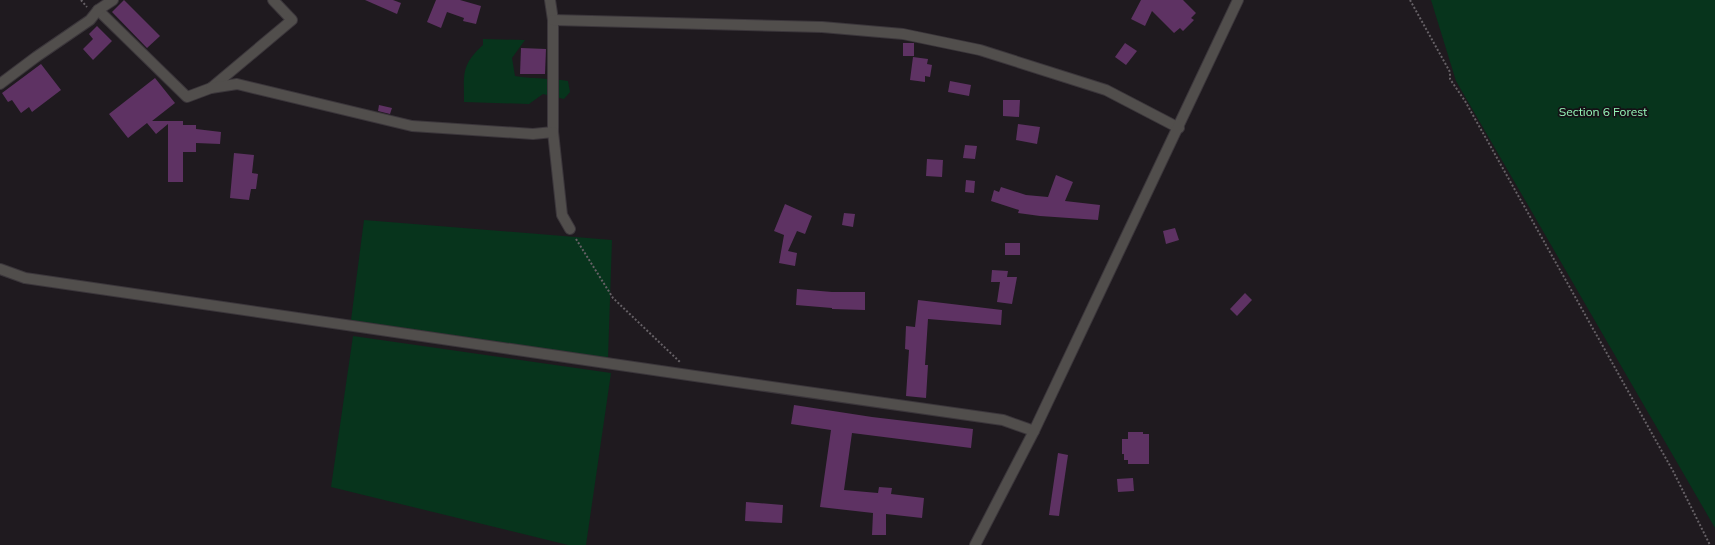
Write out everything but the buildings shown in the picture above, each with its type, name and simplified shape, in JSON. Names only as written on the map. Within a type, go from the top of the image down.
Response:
[{"type":"street","points":[[0,84],[90,20],[98,10],[112,0]]},
{"type":"street","points":[[211,88],[292,20],[273,0]]},
{"type":"street","points":[[550,0],[553,20],[553,132],[562,215],[570,229]]},
{"type":"street","points":[[975,545],[1034,431],[1179,128],[1238,0]]},
{"type":"street","points":[[98,10],[187,97],[211,88],[237,84],[412,126],[533,134],[553,132]]},
{"type":"street","points":[[553,20],[822,27],[903,34],[980,50],[1106,90],[1179,128]]},
{"type":"street","points":[[0,269],[25,278],[1003,420],[1034,431]]},
{"type":"path","points":[[1410,0],[1450,72],[1450,79],[1476,119],[1673,471],[1710,545]]},
{"type":"path","points":[[570,229],[613,298],[695,376]]},
{"type":"green space","name":"Section 6 Forest","points":[[1431,0],[1715,0],[1715,528],[1456,81]]},
{"type":"green space","points":[[483,39],[525,40],[512,58],[515,76],[568,81],[570,92],[564,99],[543,94],[529,104],[464,102],[465,70],[471,58],[483,45]]},
{"type":"green space","points":[[364,220],[612,240],[608,358],[351,320]]},
{"type":"green space","points":[[353,336],[611,373],[586,545],[568,545],[331,487]]}]
